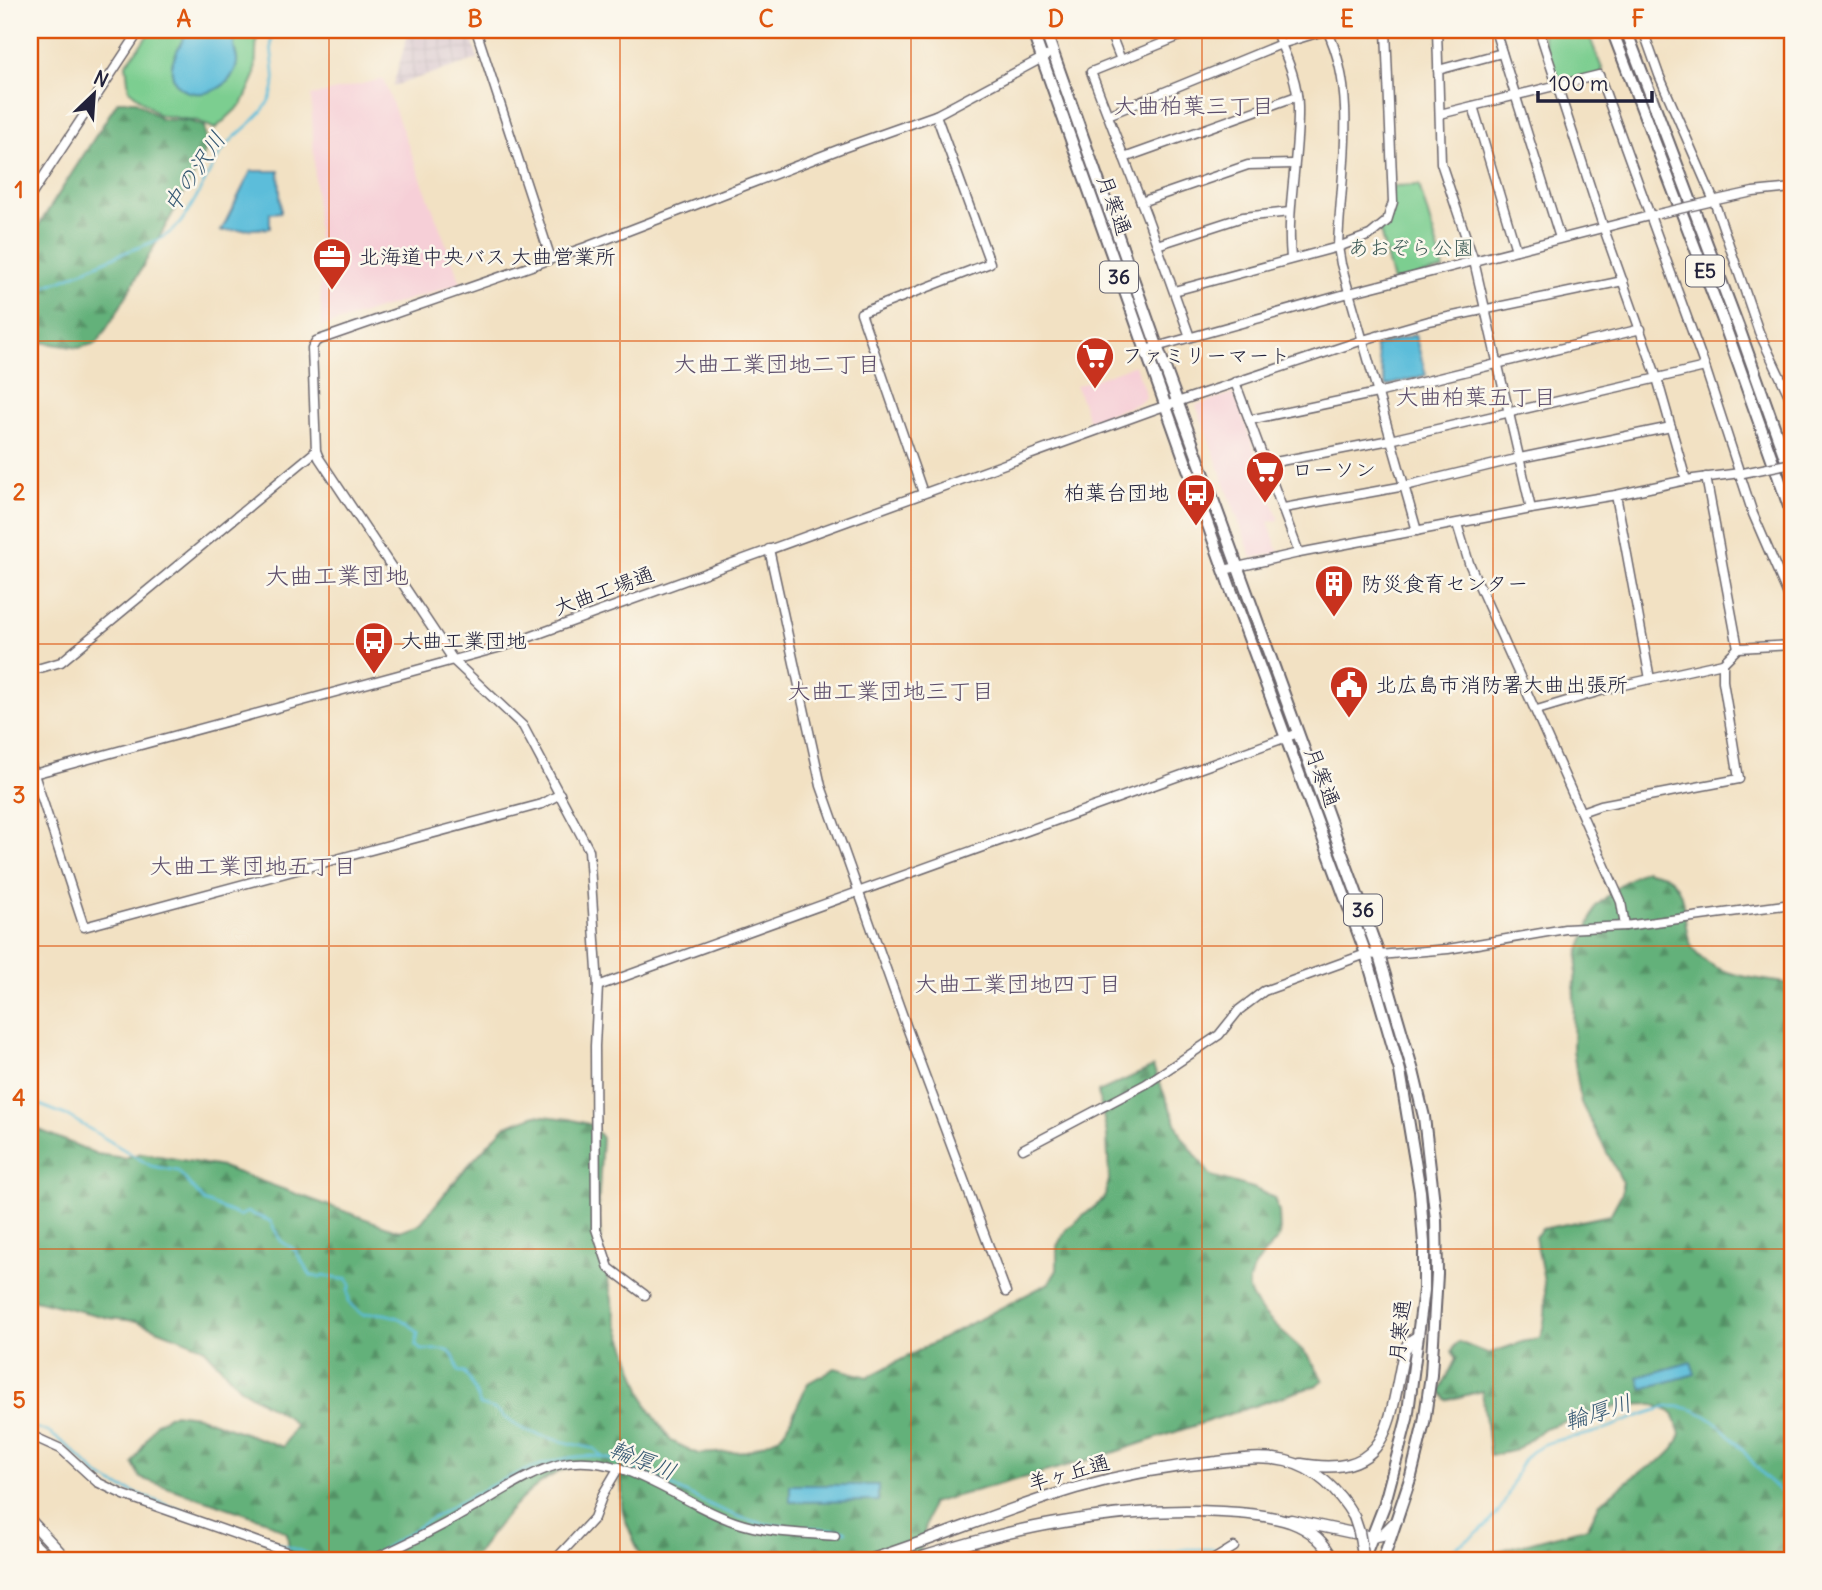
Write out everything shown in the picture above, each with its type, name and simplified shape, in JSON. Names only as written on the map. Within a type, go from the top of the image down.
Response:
[{"type":"highway","name":"月寒通","points":[[1032,30],[1047,56],[1151,348],[1166,405],[1224,570],[1379,956],[1424,1117],[1436,1220],[1437,1288],[1431,1375],[1424,1423],[1398,1520],[1383,1560]]},
{"type":"highway","name":"月寒通","points":[[1045,30],[1047,56]]},
{"type":"highway","name":"E5","points":[[1612,30],[1722,318],[1792,515]]},
{"type":"highway","name":"E5","points":[[1626,30],[1749,354],[1792,477]]},
{"type":"highway","name":"月寒通","points":[[1151,348],[1178,401],[1237,566],[1366,954],[1400,1071],[1420,1191],[1424,1290],[1415,1375],[1407,1419],[1384,1506],[1363,1560]]},
{"type":"main road","name":"羊ヶ丘通","points":[[869,1560],[1076,1488],[1188,1464],[1258,1458],[1318,1467],[1356,1462],[1376,1448],[1385,1435],[1391,1419],[1404,1352],[1409,1342],[1418,1337]]},
{"type":"main road","name":"羊ヶ丘通","points":[[1287,1461],[1304,1468],[1332,1487],[1344,1501],[1354,1517],[1362,1544],[1363,1560]]},
{"type":"main road","name":"羊ヶ丘通","points":[[912,1560],[992,1537],[1056,1523],[1140,1512],[1214,1512],[1303,1521],[1372,1537]]},
{"type":"main road","name":"羊ヶ丘通","points":[[1277,1519],[1308,1531],[1325,1547],[1333,1560]]},
{"type":"main road","points":[[30,1520],[67,1560]]},
{"type":"main road","points":[[1372,1537],[1381,1535],[1398,1520]]},
{"type":"main road","points":[[30,1540],[50,1560]]},
{"type":"street","points":[[30,197],[140,30]]},
{"type":"street","points":[[476,30],[551,259]]},
{"type":"street","points":[[1109,30],[1121,60]]},
{"type":"street","points":[[1190,337],[1091,72],[1195,30]]},
{"type":"street","points":[[1275,30],[1294,79],[1297,96],[1290,212],[1291,258]]},
{"type":"street","points":[[1108,115],[1281,44],[1327,30],[1336,48],[1343,80],[1345,115],[1338,247],[1417,531]]},
{"type":"street","points":[[1174,291],[1338,247],[1370,235],[1387,221],[1393,202],[1386,30]]},
{"type":"street","points":[[1437,30],[1441,163],[1474,261],[1531,509]]},
{"type":"street","points":[[1495,30],[1560,238]]},
{"type":"street","points":[[1538,30],[1604,229],[1641,329],[1686,480]]},
{"type":"street","points":[[1643,30],[1712,201],[1747,302],[1792,402]]},
{"type":"street","points":[[1438,70],[1502,52]]},
{"type":"street","points":[[645,1295],[609,1268],[596,1229],[594,1046],[598,986],[589,850],[523,726],[454,661],[316,451],[312,348],[316,341],[551,259],[936,115],[1047,56]]},
{"type":"street","points":[[1440,114],[1599,75],[1654,215],[1753,514],[1792,604]]},
{"type":"street","points":[[1124,158],[1297,96]]},
{"type":"street","points":[[1472,106],[1516,250]]},
{"type":"street","points":[[923,493],[861,313],[990,263],[936,115]]},
{"type":"street","points":[[1141,202],[1248,165],[1294,164]]},
{"type":"street","points":[[1151,348],[1560,238],[1753,192],[1792,188]]},
{"type":"street","points":[[1157,245],[1243,217],[1290,212]]},
{"type":"street","name":"大曲工場通","points":[[32,774],[505,646],[1166,405],[1363,340],[1429,321],[1623,281]]},
{"type":"street","points":[[1249,420],[1377,393],[1641,329]]},
{"type":"street","points":[[1265,464],[1390,440],[1705,367]]},
{"type":"street","points":[[1236,383],[1299,553]]},
{"type":"street","points":[[1284,508],[1405,486],[1520,458],[1671,427]]},
{"type":"street","points":[[30,671],[61,662],[316,451]]},
{"type":"street","points":[[1224,570],[1531,509],[1792,463]]},
{"type":"street","points":[[1706,477],[1738,648]]},
{"type":"street","points":[[1616,495],[1650,679]]},
{"type":"street","points":[[1457,524],[1469,563],[1621,902],[1625,926]]},
{"type":"street","points":[[769,549],[821,786],[1006,1292]]},
{"type":"street","points":[[1537,710],[1614,687],[1723,663],[1738,648],[1792,645]]},
{"type":"street","points":[[1581,812],[1601,805],[1738,779],[1723,681],[1723,663]]},
{"type":"street","points":[[598,986],[1292,735]]},
{"type":"street","points":[[30,762],[83,927],[542,804],[560,794]]},
{"type":"street","points":[[1023,1149],[1146,1084],[1219,1035],[1239,1010],[1264,991],[1366,954],[1379,956],[1448,949],[1565,929],[1625,926],[1792,904]]},
{"type":"street","points":[[30,1435],[61,1449],[97,1482],[124,1495],[309,1560]]},
{"type":"street","points":[[371,1560],[542,1471],[559,1464],[587,1461],[619,1468],[732,1521],[775,1532],[835,1536]]},
{"type":"street","points":[[555,1560],[594,1518],[603,1494],[619,1468]]},
{"type":"street","points":[[1213,1560],[1234,1546]]},
{"type":"shaded area","points":[[409,30],[469,30],[478,59],[393,86]]},
{"type":"shaded area","points":[[383,79],[461,283],[322,327],[311,96]]},
{"type":"shaded area","points":[[1135,365],[1145,399],[1089,421],[1076,386]]},
{"type":"shaded area","points":[[1234,395],[1242,415],[1279,520],[1268,522],[1279,553],[1252,558],[1196,405]]},
{"type":"green space","points":[[152,30],[257,30],[255,76],[243,103],[215,129],[198,121],[159,115],[129,90],[126,64]]},
{"type":"green space","points":[[1541,30],[1587,30],[1603,71],[1599,75],[1556,84]]},
{"type":"green space","points":[[118,101],[136,101],[161,119],[189,121],[204,126],[207,147],[200,165],[97,343],[79,348],[33,341],[30,331],[30,246],[37,228]]},
{"type":"green space","name":"あおぞら公園","points":[[1419,185],[1444,269],[1393,282],[1379,227],[1387,221],[1393,186]]},
{"type":"green space","points":[[1645,870],[1666,876],[1675,883],[1683,903],[1688,938],[1700,957],[1732,973],[1792,984],[1792,1560],[1463,1560],[1588,1527],[1600,1503],[1634,1476],[1666,1457],[1674,1449],[1681,1434],[1673,1413],[1652,1404],[1622,1405],[1544,1428],[1516,1450],[1490,1456],[1482,1391],[1447,1400],[1440,1391],[1456,1359],[1452,1351],[1459,1342],[1488,1354],[1540,1338],[1546,1300],[1535,1237],[1542,1229],[1610,1215],[1622,1193],[1622,1181],[1581,1103],[1573,1050],[1574,988],[1579,953],[1596,906],[1621,884]]},
{"type":"green space","points":[[1153,1067],[1181,1135],[1211,1176],[1253,1188],[1274,1198],[1279,1212],[1280,1236],[1254,1268],[1249,1290],[1260,1310],[1307,1355],[1323,1380],[1317,1385],[1103,1456],[931,1503],[918,1560],[641,1560],[623,1512],[620,1478],[590,1465],[572,1467],[538,1485],[507,1514],[472,1560],[290,1560],[287,1533],[264,1520],[140,1478],[133,1463],[156,1423],[174,1413],[197,1416],[283,1447],[295,1425],[287,1417],[241,1389],[203,1347],[136,1321],[109,1318],[30,1299],[30,1126],[97,1154],[124,1158],[142,1153],[222,1167],[399,1231],[420,1224],[505,1126],[536,1115],[569,1119],[592,1125],[602,1138],[598,1209],[602,1252],[616,1319],[647,1406],[671,1441],[698,1454],[747,1451],[778,1438],[787,1428],[808,1383],[835,1368],[868,1377],[1049,1283],[1057,1270],[1057,1246],[1066,1230],[1104,1199],[1109,1180],[1107,1134],[1098,1092]]},
{"type":"water","points":[[188,30],[237,30],[234,46],[237,65],[227,82],[218,88],[208,92],[186,91],[178,86],[173,77],[173,60]]},
{"type":"water","points":[[251,171],[279,171],[281,212],[270,213],[270,228],[221,231]]},
{"type":"water","points":[[1415,335],[1426,375],[1386,386],[1375,346]]},
{"type":"water","points":[[1691,1362],[1695,1374],[1642,1389],[1638,1377]]},
{"type":"water","points":[[790,1485],[878,1485],[878,1501],[790,1502]]},
{"type":"waterway","name":"中の沢川","points":[[30,290],[62,280],[174,230],[193,204],[220,154],[259,115],[269,101],[274,85],[271,46],[273,30]]},
{"type":"waterway","points":[[30,1101],[68,1116],[151,1166],[178,1171],[204,1201],[240,1216],[247,1212],[270,1221],[281,1241],[295,1250],[311,1276],[347,1278],[351,1285],[348,1290],[349,1303],[363,1315],[378,1313],[400,1319],[418,1333],[416,1345],[422,1350],[450,1352],[458,1371],[465,1373],[469,1380],[480,1405],[498,1411],[527,1431],[595,1449],[602,1457]]},
{"type":"waterway","name":"輪厚川","points":[[1428,1560],[1478,1533],[1495,1517],[1522,1463],[1538,1447],[1552,1441],[1602,1430],[1668,1407],[1691,1409],[1716,1423],[1768,1480],[1792,1500]]},
{"type":"waterway","name":"輪厚川","points":[[30,1427],[47,1431],[70,1448],[98,1475],[113,1484],[326,1560]]},
{"type":"waterway","name":"輪厚川","points":[[377,1553],[490,1486],[555,1461],[584,1456],[609,1459],[628,1466],[718,1508],[756,1522],[846,1531]]},
{"type":"waterway","name":"輪厚川","points":[[1124,1560],[1186,1549],[1216,1549]]},
{"type":"waterway","name":"輪厚川","points":[[1238,1554],[1257,1560]]},
{"type":"place","name":"北海道中央バス 大曲営業所","points":[[332,291]]},
{"type":"place","name":"ファミリーマート","points":[[1095,390]]},
{"type":"place","name":"ローソン","points":[[1265,504]]},
{"type":"place","name":"柏葉台団地","points":[[1196,527]]},
{"type":"place","name":"防災食育センター","points":[[1334,618]]},
{"type":"place","name":"大曲工業団地","points":[[374,675]]},
{"type":"place","name":"北広島市消防署大曲出張所","points":[[1349,719]]},
{"type":"district","name":"大曲柏葉三丁目","points":[[1194,106]]},
{"type":"district","name":"大曲工業団地二丁目","points":[[777,364]]},
{"type":"district","name":"大曲柏葉五丁目","points":[[1476,397]]},
{"type":"district","name":"大曲工業団地","points":[[337,576]]},
{"type":"district","name":"大曲工業団地三丁目","points":[[891,691]]},
{"type":"district","name":"大曲工業団地五丁目","points":[[253,866]]},
{"type":"district","name":"大曲工業団地四丁目","points":[[1018,984]]}]
